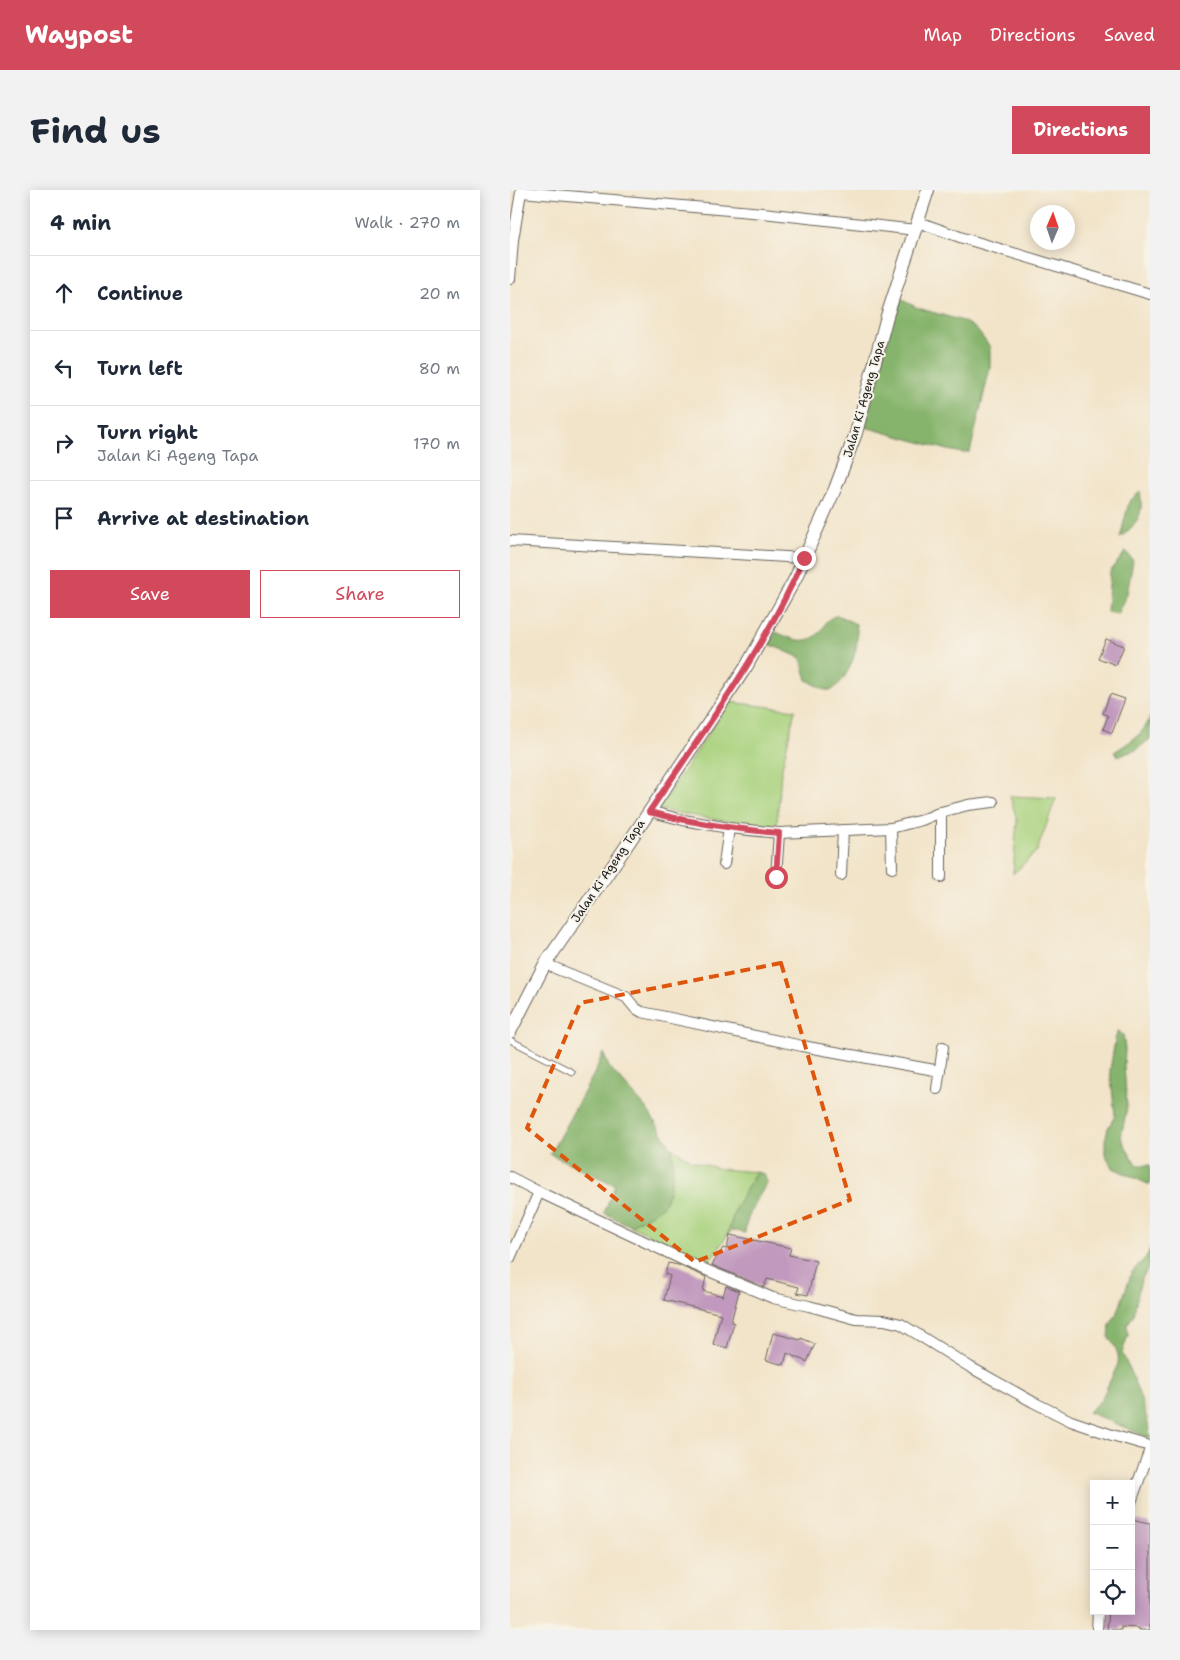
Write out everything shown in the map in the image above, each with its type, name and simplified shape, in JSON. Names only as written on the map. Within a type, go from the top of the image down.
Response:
[{"type":"street","name":"Jalan Ki Ageng Tapa","points":[[510,1032],[545,964],[746,667],[795,579],[835,489],[856,433],[887,316],[928,190]]},
{"type":"street","points":[[510,279],[513,240],[521,191],[917,226],[1150,294]]},
{"type":"street","points":[[510,541],[804,558]]},
{"type":"street","points":[[649,812],[730,828],[779,833],[891,828],[968,805],[992,802]]},
{"type":"street","points":[[941,877],[942,812]]},
{"type":"street","points":[[724,864],[730,828]]},
{"type":"street","points":[[891,828],[892,868]]},
{"type":"street","points":[[841,875],[843,830]]},
{"type":"street","points":[[776,877],[779,833]]},
{"type":"street","points":[[545,964],[626,997],[635,1008],[642,1012],[802,1046],[940,1071]]},
{"type":"street","points":[[936,1089],[943,1047]]},
{"type":"street","points":[[510,1177],[692,1264],[772,1298],[856,1319],[884,1320],[900,1324],[970,1367],[1071,1421],[1150,1447],[1135,1490]]},
{"type":"street","points":[[510,1258],[539,1192]]},
{"type":"street","points":[[1097,1630],[1098,1615]]},
{"type":"lane","points":[[510,1040],[572,1072]]},
{"type":"highlighted area","points":[[781,963],[850,1200],[695,1262],[527,1128],[580,1003]]},
{"type":"green space","points":[[898,298],[918,308],[963,321],[976,329],[990,347],[990,368],[970,452],[963,453],[948,450],[865,427]]},
{"type":"green space","points":[[1140,491],[1141,507],[1138,518],[1120,538],[1129,502]]},
{"type":"green space","points":[[1126,551],[1133,561],[1127,594],[1117,614],[1107,612],[1110,572]]},
{"type":"green space","points":[[837,615],[856,624],[857,642],[853,660],[844,677],[832,690],[825,690],[807,680],[801,658],[769,644],[776,632],[793,639],[811,639],[821,631],[827,621]]},
{"type":"green space","points":[[730,702],[795,710],[781,772],[777,824],[733,822],[658,809]]},
{"type":"green space","points":[[1150,717],[1150,739],[1136,750],[1118,756],[1114,752],[1140,733]]},
{"type":"green space","points":[[1010,796],[1056,798],[1037,851],[1013,874],[1017,820]]},
{"type":"green space","points":[[1118,1030],[1123,1035],[1125,1049],[1124,1066],[1127,1107],[1121,1137],[1131,1157],[1138,1165],[1150,1165],[1150,1185],[1113,1168],[1105,1154],[1105,1140],[1108,1128],[1115,1116],[1110,1070]]},
{"type":"green space","points":[[603,1053],[609,1067],[646,1108],[672,1148],[673,1169],[669,1192],[663,1206],[631,1226],[604,1213],[615,1185],[550,1154],[594,1074]]},
{"type":"green space","points":[[672,1148],[693,1161],[720,1169],[756,1172],[736,1207],[727,1236],[708,1263],[631,1226],[650,1215],[669,1192],[673,1169]]},
{"type":"green space","points":[[756,1172],[764,1174],[767,1182],[750,1213],[745,1233],[732,1230],[727,1236],[736,1207]]},
{"type":"green space","points":[[1150,1249],[1150,1265],[1141,1280],[1133,1316],[1127,1325],[1128,1335],[1122,1353],[1144,1407],[1150,1438],[1088,1412],[1101,1400],[1118,1364],[1116,1350],[1109,1338],[1110,1325],[1118,1311],[1132,1272],[1148,1255]]},
{"type":"building","points":[[1106,639],[1124,646],[1116,665],[1098,658]]},
{"type":"building","points":[[1110,694],[1125,699],[1112,733],[1103,729],[1108,716],[1103,713]]},
{"type":"building","points":[[730,1235],[791,1248],[789,1255],[816,1261],[808,1295],[797,1293],[799,1287],[767,1279],[764,1287],[712,1265],[723,1248],[727,1249]]},
{"type":"building","points":[[668,1263],[678,1265],[706,1277],[703,1291],[723,1296],[726,1286],[739,1291],[731,1322],[734,1323],[727,1348],[713,1344],[721,1314],[664,1300],[670,1276],[665,1274]]},
{"type":"building","points":[[773,1333],[801,1340],[801,1338],[815,1344],[807,1362],[787,1353],[784,1365],[766,1360]]},
{"type":"building","points":[[1135,1520],[1150,1523],[1150,1630],[1121,1627],[1121,1630],[1107,1630],[1109,1615],[1135,1615]]},
{"type":"route","points":[[776,877],[779,833],[730,828],[649,812],[746,667],[795,579],[804,558]]}]
